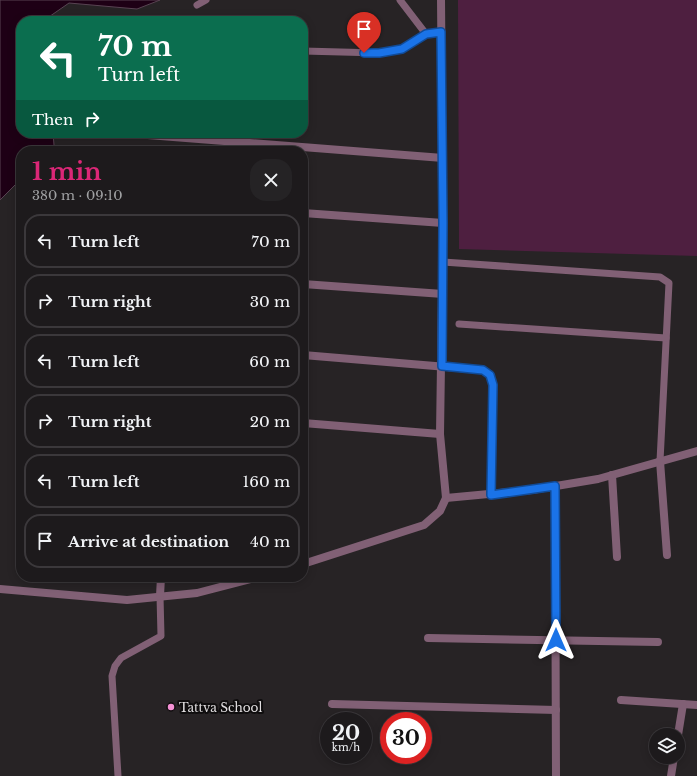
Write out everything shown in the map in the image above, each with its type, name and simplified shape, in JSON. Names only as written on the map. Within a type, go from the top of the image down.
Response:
[{"type":"street","points":[[308,562],[424,525],[440,511],[446,498],[440,434],[443,294],[441,0]]},
{"type":"street","points":[[172,138],[252,146]]},
{"type":"street","points":[[308,150],[443,158]]},
{"type":"street","points":[[308,213],[443,223]]},
{"type":"street","points":[[308,284],[443,294]]},
{"type":"street","points":[[308,355],[483,370],[490,375],[493,385],[491,495]]},
{"type":"street","points":[[308,423],[440,434]]},
{"type":"street","points":[[446,498],[491,495],[598,479],[697,452]]},
{"type":"street","points":[[660,461],[667,555]]},
{"type":"street","points":[[612,475],[617,557]]},
{"type":"street","points":[[555,486],[556,776]]},
{"type":"street","points":[[160,596],[161,582]]},
{"type":"street","points":[[0,589],[119,599],[197,593],[239,582]]},
{"type":"street","points":[[428,638],[658,642]]},
{"type":"street","points":[[620,700],[697,705]]},
{"type":"street","points":[[332,704],[556,710]]},
{"type":"street","points":[[679,728],[683,704]]},
{"type":"street","points":[[671,776],[673,764]]},
{"type":"lane","points":[[198,5],[206,0]]},
{"type":"lane","points":[[400,0],[426,34]]},
{"type":"lane","points":[[308,51],[379,53],[402,49],[426,34],[441,32]]},
{"type":"lane","points":[[443,262],[660,277],[669,284],[660,461]]},
{"type":"lane","points":[[459,324],[666,338]]},
{"type":"lane","points":[[118,776],[112,676],[115,666],[121,658],[161,636],[160,596]]},
{"type":"shaded area","points":[[0,0],[160,0],[137,9],[69,3],[50,16],[16,16],[16,138],[53,138],[54,145],[16,146],[16,184],[0,200]]},
{"type":"shaded area","points":[[458,0],[697,0],[697,256],[459,249]]},
{"type":"place","name":"Tattva School","points":[[171,707]]},
{"type":"route","points":[[364,53],[379,53],[402,49],[426,34],[441,32],[443,223],[442,366],[483,370],[490,375],[493,385],[491,495],[555,486],[556,640]]}]
